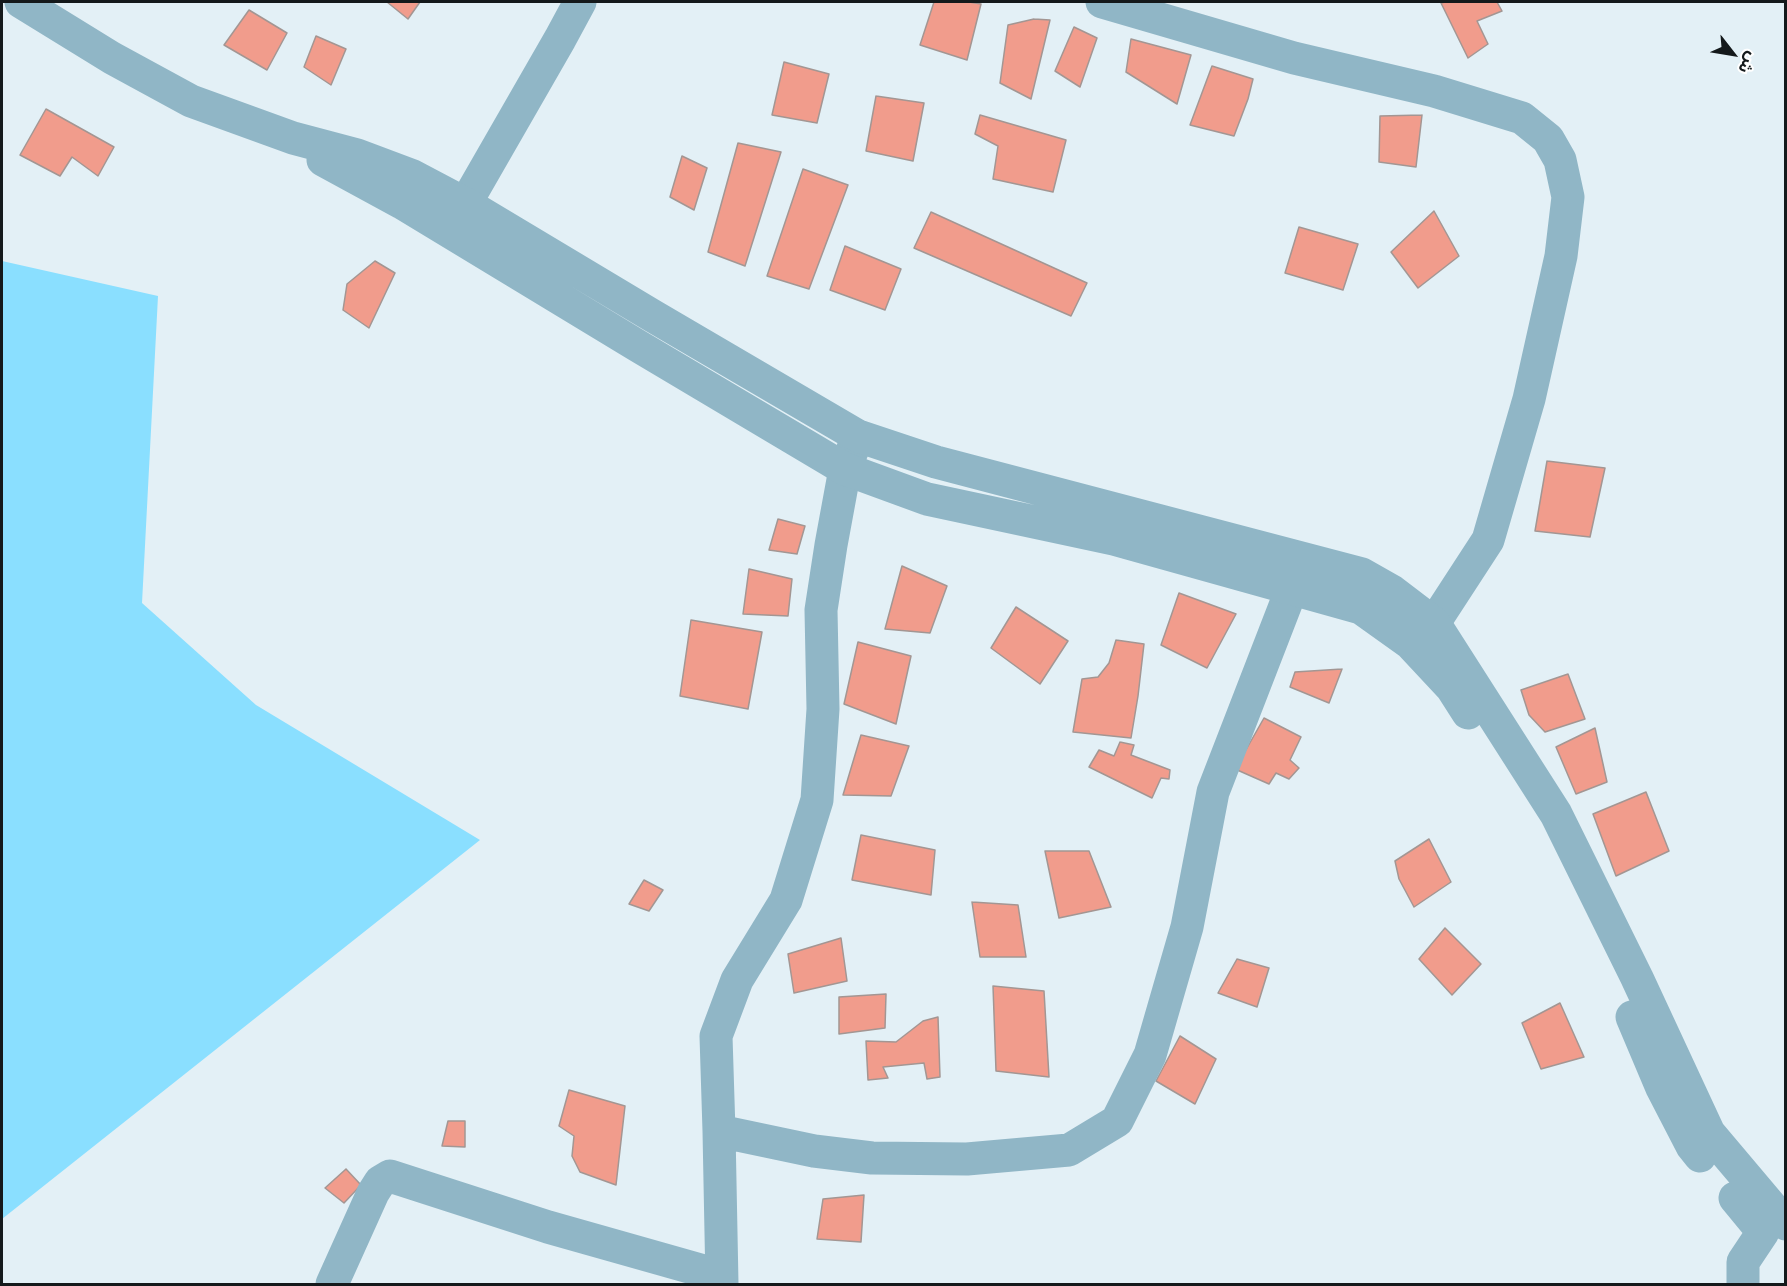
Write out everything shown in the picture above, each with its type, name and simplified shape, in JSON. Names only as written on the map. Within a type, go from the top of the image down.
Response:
[{"type":"street","points":[[25,2],[112,57],[191,101],[293,138],[357,155],[402,172],[466,204],[858,436],[1295,572],[1361,608],[1422,633],[1452,688],[1481,732],[1562,870],[1621,991],[1662,1088],[1692,1146],[1778,1228],[1743,1262],[1743,1284]]},
{"type":"street","points":[[450,232],[580,2]]},
{"type":"street","points":[[1102,2],[1294,58],[1434,91],[1522,118],[1548,139],[1560,160],[1568,197],[1561,256],[1529,399],[1488,540],[1422,633]]},
{"type":"street","points":[[293,138],[326,162],[402,203],[846,469],[927,498],[1114,539],[1295,572]]},
{"type":"street","points":[[332,1284],[373,1193],[380,1182],[390,1176],[721,1280],[716,1036],[737,980],[786,900],[817,800],[823,709],[821,610],[846,469],[858,436]]},
{"type":"street","points":[[719,1131],[814,1151],[872,1158],[967,1159],[1069,1150],[1117,1121],[1150,1055],[1187,927],[1213,792],[1295,572]]},
{"type":"shaded area","points":[[2,261],[158,296],[142,603],[256,705],[480,840],[2,1219]]},
{"type":"building","points":[[387,2],[420,2],[408,19]]},
{"type":"building","points":[[934,2],[981,4],[967,60],[920,45]]},
{"type":"building","points":[[1497,2],[1502,11],[1477,21],[1488,44],[1468,58],[1441,3]]},
{"type":"building","points":[[249,10],[287,33],[267,70],[224,45]]},
{"type":"building","points":[[1034,19],[1050,20],[1031,99],[1000,83],[1008,25]]},
{"type":"building","points":[[1074,27],[1097,38],[1080,87],[1055,71]]},
{"type":"building","points":[[316,36],[346,49],[331,85],[304,67]]},
{"type":"building","points":[[1131,39],[1191,55],[1177,104],[1126,72]]},
{"type":"building","points":[[784,62],[829,74],[817,123],[772,115]]},
{"type":"building","points":[[1212,66],[1253,79],[1234,136],[1190,125]]},
{"type":"building","points":[[876,96],[924,103],[913,161],[866,151]]},
{"type":"building","points":[[46,109],[114,147],[98,176],[72,157],[60,176],[20,155]]},
{"type":"building","points":[[980,115],[1066,140],[1053,192],[993,179],[998,146],[975,134]]},
{"type":"building","points":[[1422,115],[1416,167],[1379,162],[1380,116]]},
{"type":"building","points":[[738,143],[781,152],[745,266],[708,252]]},
{"type":"building","points":[[682,156],[707,168],[694,210],[670,197]]},
{"type":"building","points":[[803,169],[848,185],[809,289],[767,276]]},
{"type":"building","points":[[1434,211],[1459,256],[1418,288],[1391,252]]},
{"type":"building","points":[[931,212],[1087,283],[1071,316],[914,248]]},
{"type":"building","points":[[1299,227],[1358,244],[1343,290],[1285,273]]},
{"type":"building","points":[[845,246],[901,269],[885,310],[830,290]]},
{"type":"building","points":[[375,261],[395,273],[369,328],[343,310],[347,284]]},
{"type":"building","points":[[1547,461],[1605,468],[1590,537],[1535,531]]},
{"type":"building","points":[[778,519],[805,526],[797,554],[769,550]]},
{"type":"building","points":[[902,566],[947,586],[930,633],[885,629]]},
{"type":"building","points":[[749,569],[792,579],[788,616],[743,614]]},
{"type":"building","points":[[1179,593],[1236,614],[1207,668],[1161,645]]},
{"type":"building","points":[[1016,607],[1068,641],[1040,684],[991,648]]},
{"type":"building","points":[[691,620],[762,632],[748,709],[680,696]]},
{"type":"building","points":[[1116,640],[1144,644],[1131,738],[1073,732],[1082,679],[1098,677],[1109,663]]},
{"type":"building","points":[[858,642],[911,656],[896,724],[844,704]]},
{"type":"building","points":[[1342,669],[1329,703],[1290,687],[1295,672]]},
{"type":"building","points":[[1568,674],[1585,719],[1545,732],[1529,715],[1521,690]]},
{"type":"building","points":[[1264,718],[1301,737],[1290,760],[1299,768],[1289,779],[1276,773],[1269,784],[1235,769]]},
{"type":"building","points":[[1595,728],[1607,782],[1576,794],[1556,747]]},
{"type":"building","points":[[861,735],[909,746],[891,796],[843,795]]},
{"type":"building","points":[[1120,742],[1134,745],[1131,755],[1170,770],[1169,779],[1161,778],[1152,798],[1089,767],[1099,750],[1114,756]]},
{"type":"building","points":[[1646,792],[1669,851],[1616,876],[1593,814]]},
{"type":"building","points":[[861,835],[935,850],[931,895],[852,880]]},
{"type":"building","points":[[1429,839],[1451,882],[1414,907],[1399,879],[1395,861]]},
{"type":"building","points":[[1045,851],[1089,851],[1111,907],[1059,918]]},
{"type":"building","points":[[644,880],[663,890],[649,911],[629,904]]},
{"type":"building","points":[[972,902],[1018,905],[1026,957],[980,957]]},
{"type":"building","points":[[1445,928],[1481,964],[1452,995],[1419,959]]},
{"type":"building","points":[[841,938],[847,981],[794,993],[788,954]]},
{"type":"building","points":[[1237,959],[1269,968],[1257,1007],[1218,993]]},
{"type":"building","points":[[993,986],[1044,991],[1049,1077],[996,1071]]},
{"type":"building","points":[[886,994],[885,1028],[839,1034],[839,997]]},
{"type":"building","points":[[1560,1003],[1584,1057],[1541,1069],[1522,1023]]},
{"type":"building","points":[[938,1017],[940,1077],[927,1079],[924,1063],[883,1067],[888,1078],[868,1080],[866,1041],[896,1042],[923,1021]]},
{"type":"building","points":[[1180,1036],[1216,1059],[1195,1104],[1156,1081]]},
{"type":"building","points":[[569,1090],[625,1106],[616,1185],[580,1172],[572,1156],[574,1136],[559,1126]]},
{"type":"building","points":[[448,1121],[465,1121],[465,1147],[442,1146]]},
{"type":"building","points":[[346,1169],[361,1185],[344,1203],[325,1188]]},
{"type":"building","points":[[864,1195],[861,1242],[817,1239],[823,1199]]}]
